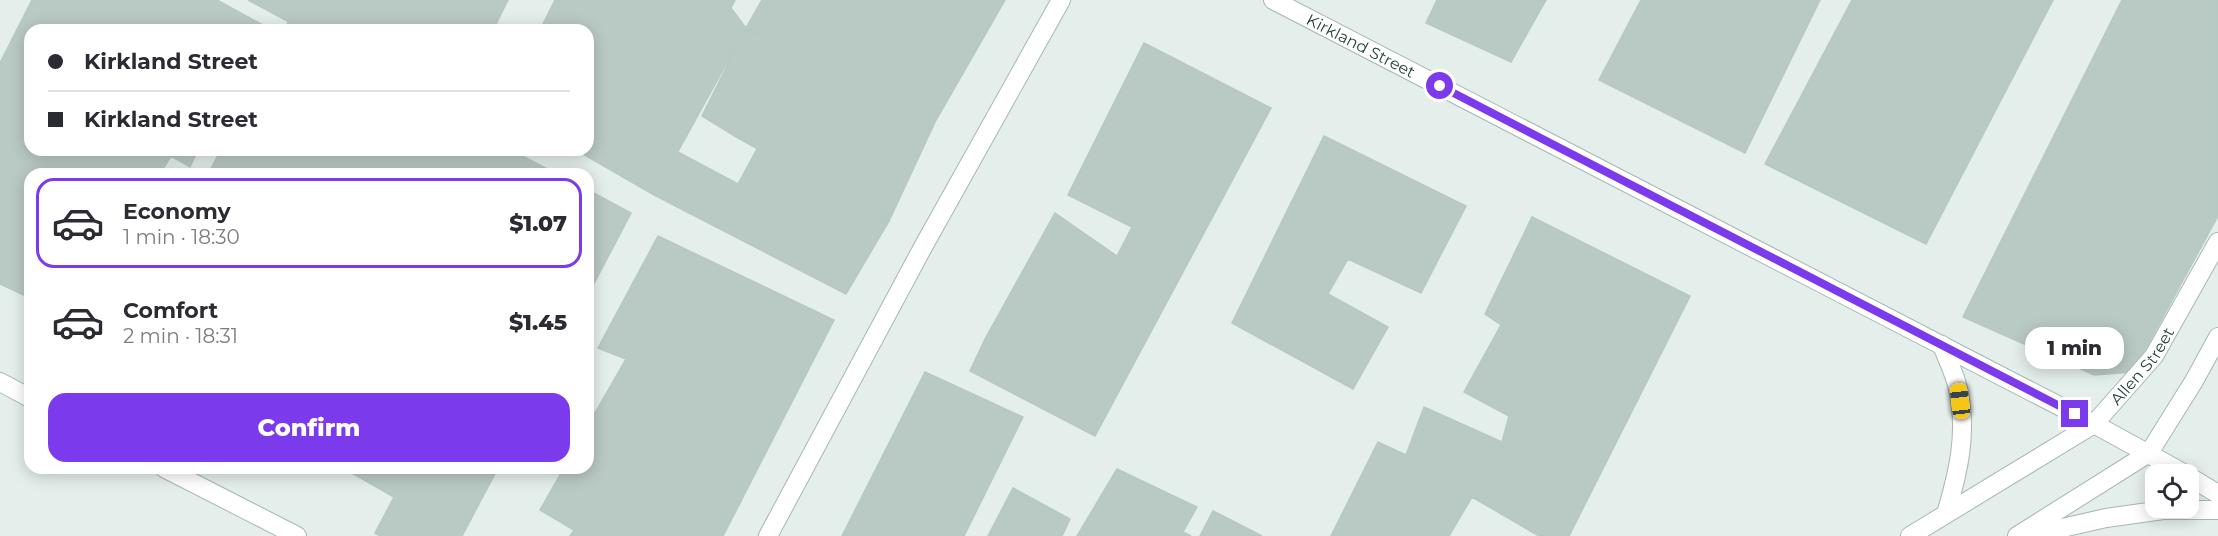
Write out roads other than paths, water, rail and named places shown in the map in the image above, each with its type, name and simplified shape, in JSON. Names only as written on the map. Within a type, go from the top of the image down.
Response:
[{"type":"street","points":[[768,536],[923,247],[1061,0]]},
{"type":"street","name":"Kirkland Street","points":[[1273,0],[2168,464]]},
{"type":"street","name":"Allen Street","points":[[1910,536],[2094,424],[2154,356],[2218,242]]},
{"type":"street","points":[[2017,536],[2149,453],[2194,381],[2218,337]]},
{"type":"street","points":[[1942,345],[1958,388],[1962,448],[1958,475],[1946,514]]},
{"type":"street","points":[[0,382],[24,395]]},
{"type":"street","points":[[176,474],[297,536]]},
{"type":"street","name":"Kirkland Street","points":[[2199,482],[2218,494]]},
{"type":"street","points":[[2025,536],[2106,518],[2163,510],[2218,510]]}]
